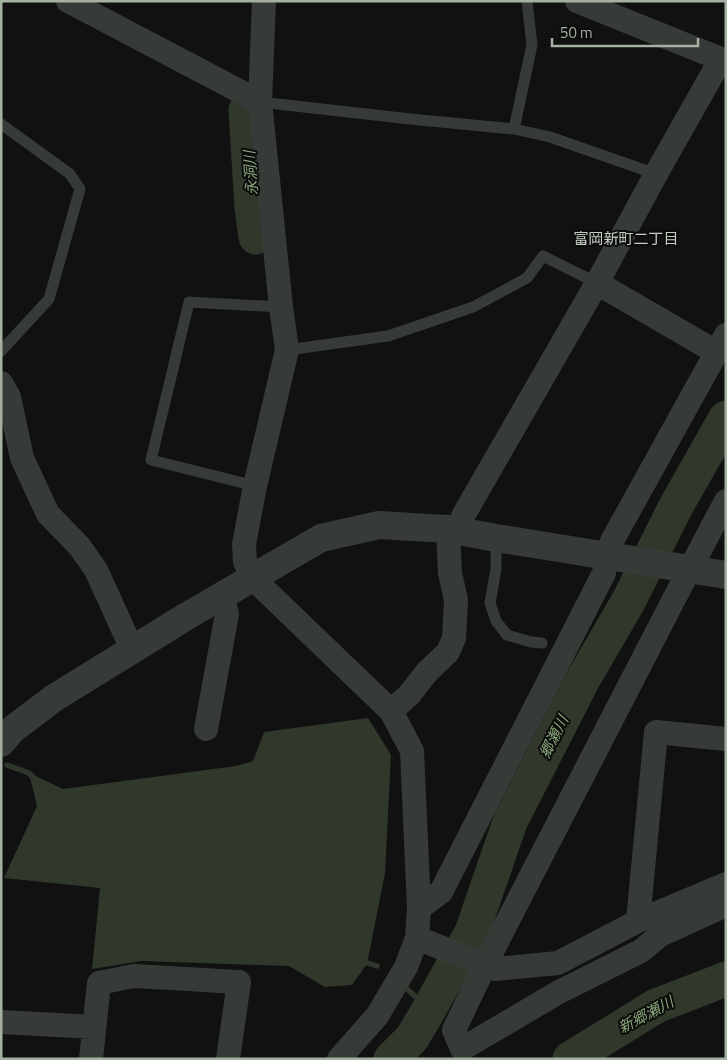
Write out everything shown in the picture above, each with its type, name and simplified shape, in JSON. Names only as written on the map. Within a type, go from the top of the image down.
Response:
[{"type":"street","points":[[68,1],[260,102]]},
{"type":"street","points":[[264,1],[260,102],[280,307],[287,350],[255,486],[244,544],[244,562],[254,578],[391,711],[412,751],[422,940],[377,1016],[339,1059]]},
{"type":"street","points":[[391,711],[409,695],[427,672],[448,652],[454,638],[456,600],[450,573],[454,530],[597,283],[656,174],[724,60],[577,1]]},
{"type":"street","points":[[420,908],[441,892],[604,573],[612,541],[721,344],[597,283]]},
{"type":"street","points":[[1,383],[9,397],[22,458],[48,514],[80,547],[96,570],[132,649]]},
{"type":"street","points":[[726,501],[485,965],[454,1030],[462,1049],[559,992],[641,951],[660,935],[726,905]]},
{"type":"street","points":[[1,743],[13,729],[54,698],[132,649],[321,538],[379,525],[454,530],[726,575]]},
{"type":"street","points":[[206,729],[227,614],[222,596]]},
{"type":"street","points":[[638,921],[656,732],[726,738]]},
{"type":"street","points":[[422,940],[495,968],[558,963],[638,921],[726,884]]},
{"type":"street","points":[[91,1059],[99,982],[134,976],[238,982],[228,1059]]},
{"type":"street","points":[[1,1022],[94,1026]]},
{"type":"lane","points":[[514,128],[532,45],[527,1]]},
{"type":"lane","points":[[260,102],[410,119],[514,128],[550,137],[656,174]]},
{"type":"lane","points":[[1,124],[70,174],[80,189],[49,300],[1,351]]},
{"type":"lane","points":[[287,350],[388,336],[473,307],[527,278],[543,256],[597,283]]},
{"type":"lane","points":[[255,486],[151,460],[189,302],[280,307]]},
{"type":"lane","points":[[496,538],[496,570],[490,603],[496,621],[507,635],[542,643]]},
{"type":"shaded area","points":[[368,718],[391,755],[385,873],[367,964],[352,985],[325,987],[289,966],[142,961],[92,969],[100,888],[4,878],[37,806],[29,773],[63,789],[236,766],[253,761],[264,732]]},
{"type":"waterway","name":"永洞川","points":[[246,110],[252,208],[256,237]]},
{"type":"waterway","name":"郷瀬川","points":[[391,1059],[412,1038],[472,932],[510,822],[582,681],[628,602],[675,508],[726,418]]},
{"type":"waterway","points":[[7,765],[29,773],[34,778]]},
{"type":"waterway","points":[[361,961],[377,966]]},
{"type":"waterway","name":"新郷瀬川","points":[[570,1059],[656,1006],[726,979]]},
{"type":"waterway","points":[[407,989],[419,1000],[424,1018]]},
{"type":"district","name":"富岡新町二丁目","points":[[626,239]]}]
